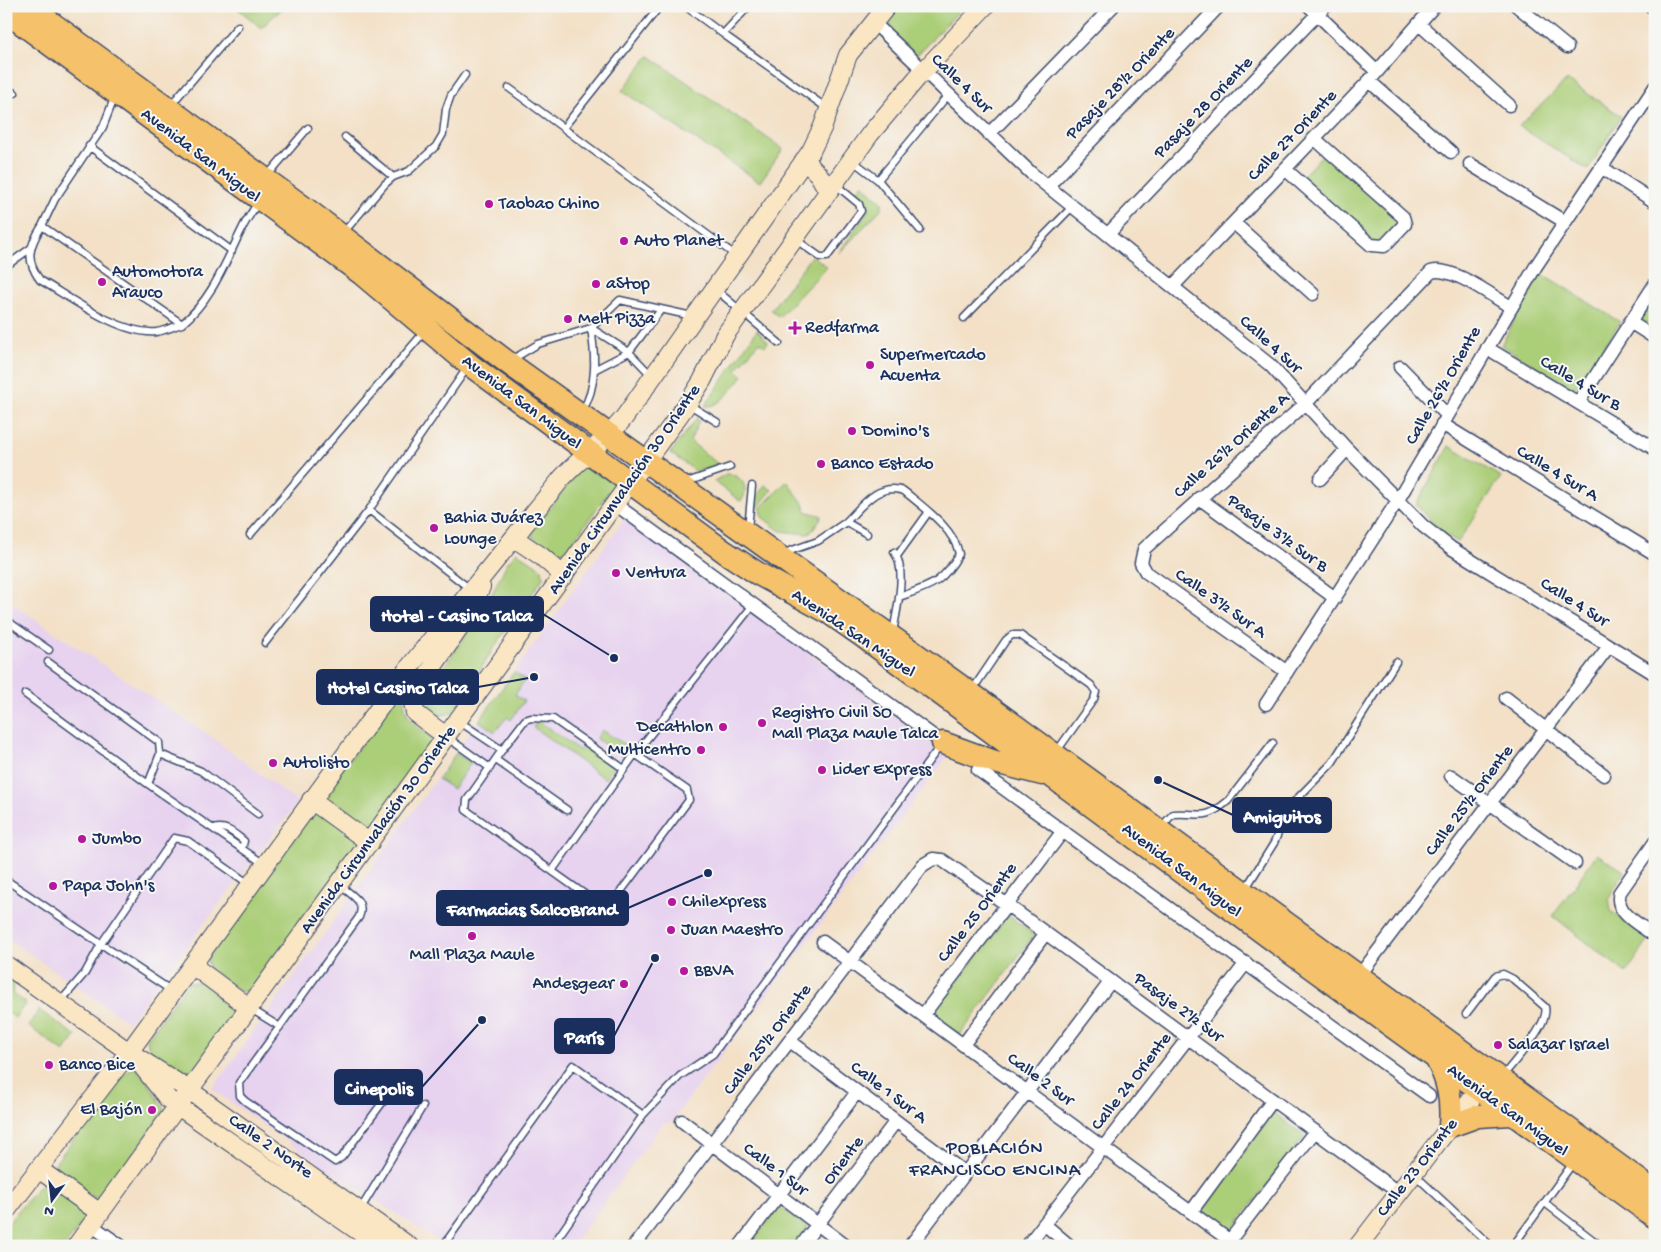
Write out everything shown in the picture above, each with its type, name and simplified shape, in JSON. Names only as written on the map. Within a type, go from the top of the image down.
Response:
[{"type":"highway","name":"Avenida San Miguel","points":[[28,6],[168,109],[426,330],[470,365],[741,563],[844,624],[1478,1090],[1655,1216]]},
{"type":"highway","name":"Avenida San Miguel","points":[[6,12],[116,93],[262,189],[340,236],[607,435],[747,533],[775,555],[830,591],[892,639],[970,692],[1655,1192]]},
{"type":"highway","points":[[943,743],[1005,765],[1052,777]]},
{"type":"highway","points":[[1462,1052],[1471,1067],[1478,1090],[1508,1084]]},
{"type":"highway","points":[[1437,1060],[1448,1088],[1451,1112],[1450,1126],[1478,1116],[1511,1114]]},
{"type":"main road","points":[[7,1207],[40,1170],[192,965],[243,880],[264,865],[407,670],[562,478],[620,424],[816,142],[848,55],[873,22],[888,6]]},
{"type":"main road","name":"Avenida Circunvalación 30 Oriente","points":[[76,1246],[646,462],[702,381],[717,348],[742,310],[831,187],[883,117],[923,71],[985,6]]},
{"type":"main road","points":[[804,160],[831,187]]},
{"type":"main road","points":[[514,538],[541,556],[564,576]]},
{"type":"main road","points":[[447,737],[416,713],[412,697],[472,608],[484,574]]},
{"type":"main road","points":[[311,800],[370,843]]},
{"type":"main road","name":"Calle 2 Norte","points":[[6,965],[129,1052],[189,1090],[409,1246]]},
{"type":"main road","points":[[192,965],[250,1008]]},
{"type":"main road","name":"Calle 2 Norte","points":[[129,1052],[168,1098],[178,1106],[380,1246]]},
{"type":"main road","name":"Calle 23 Oriente","points":[[1358,1246],[1478,1090]]},
{"type":"main road","points":[[40,1170],[96,1219]]},
{"type":"street","points":[[989,134],[1113,6]]},
{"type":"street","name":"Pasaje 28½ Oriente","points":[[1048,186],[1219,6]]},
{"type":"street","name":"Calle 27 Oriente","points":[[1173,286],[1373,77],[1434,6]]},
{"type":"street","points":[[1517,6],[1567,47]]},
{"type":"street","points":[[1651,6],[1655,9]]},
{"type":"street","points":[[1317,9],[1373,77],[1451,152]]},
{"type":"street","name":"Pasaje 28 Oriente","points":[[1109,233],[1317,9]]},
{"type":"street","name":"Calle 4 Sur","points":[[873,22],[989,134],[1048,186],[1109,233],[1270,365],[1347,449],[1423,526],[1451,548],[1655,674]]},
{"type":"street","points":[[1419,24],[1509,105]]},
{"type":"street","name":"Calle 26½ Oriente","points":[[1266,704],[1398,500],[1511,307],[1655,87]]},
{"type":"street","points":[[1285,169],[1371,245],[1384,246],[1405,224],[1406,220],[1315,139]]},
{"type":"street","points":[[1470,164],[1565,222]]},
{"type":"street","points":[[1601,167],[1655,202]]},
{"type":"street","points":[[1234,223],[1313,294]]},
{"type":"street","name":"Calle 26½ Oriente A","points":[[1141,558],[1147,546],[1305,404],[1431,272],[1441,270],[1456,275],[1511,307]]},
{"type":"street","points":[[1578,403],[1655,284]]},
{"type":"street","points":[[1630,322],[1655,338]]},
{"type":"street","name":"Calle 4 Sur B","points":[[1487,348],[1655,449]]},
{"type":"street","name":"Calle 4 Sur A","points":[[1400,367],[1445,420],[1655,554]]},
{"type":"street","points":[[1320,479],[1347,449]]},
{"type":"street","name":"Pasaje 3½ Sur B","points":[[1199,498],[1335,598]]},
{"type":"street","name":"Avenida San Miguel","points":[[615,504],[943,743]]},
{"type":"street","name":"Calle 3½ Sur A","points":[[1141,558],[1143,568],[1150,576],[1287,672]]},
{"type":"street","name":"Calle 25½ Oriente","points":[[1359,976],[1609,646]]},
{"type":"street","points":[[1506,698],[1604,775]]},
{"type":"street","name":"Avenida San Miguel","points":[[978,770],[1429,1096]]},
{"type":"street","points":[[1451,776],[1575,863]]},
{"type":"street","name":"Calle 25 Oriente","points":[[922,1015],[1063,831]]},
{"type":"street","points":[[1655,842],[1620,892],[1618,901],[1623,912],[1655,936]]},
{"type":"street","name":"Calle 25½ Oriente","points":[[634,1246],[923,865],[933,859]]},
{"type":"street","name":"Pasaje 2½ Sur","points":[[933,859],[942,860],[1006,904],[1399,1193]]},
{"type":"street","points":[[963,1045],[1045,934]]},
{"type":"street","name":"Calle 2 Sur","points":[[823,942],[1234,1244]]},
{"type":"street","name":"Calle 24 Oriente","points":[[1027,1246],[1246,963]]},
{"type":"street","points":[[910,1246],[1111,981]]},
{"type":"street","name":"Calle 1 Sur A","points":[[790,1041],[965,1173]]},
{"type":"street","points":[[740,1246],[857,1092]]},
{"type":"street","points":[[1191,1212],[1273,1100]]},
{"type":"street","name":"Calle 1 Sur","points":[[682,1121],[846,1246]]},
{"type":"street","name":"Oriente","points":[[801,1246],[896,1121]]},
{"type":"street","points":[[1234,1244],[1315,1131]]},
{"type":"street","points":[[96,1219],[120,1246]]},
{"type":"street","points":[[1044,1224],[1070,1246]]},
{"type":"lane","points":[[564,127],[660,6]]},
{"type":"lane","points":[[686,6],[829,110]]},
{"type":"lane","points":[[723,34],[748,6]]},
{"type":"lane","points":[[168,109],[238,26]]},
{"type":"lane","points":[[340,236],[392,177],[409,171],[436,146],[443,134],[446,108],[451,95],[465,75]]},
{"type":"lane","points":[[509,88],[737,256]]},
{"type":"lane","points":[[6,89],[15,93]]},
{"type":"lane","points":[[6,266],[31,248],[55,199],[110,113],[116,93]]},
{"type":"lane","points":[[878,180],[948,95]]},
{"type":"lane","points":[[31,248],[32,270],[40,280],[109,320],[135,330],[156,332],[182,324],[196,312],[224,268],[262,189],[308,128]]},
{"type":"lane","points":[[346,137],[392,177]]},
{"type":"lane","points":[[89,146],[232,251]]},
{"type":"lane","points":[[851,160],[878,180],[920,230]]},
{"type":"lane","points":[[794,238],[820,257],[827,258],[861,211],[859,204],[831,187]]},
{"type":"lane","points":[[964,318],[1073,206]]},
{"type":"lane","points":[[42,226],[182,324]]},
{"type":"lane","points":[[714,289],[742,310],[779,343]]},
{"type":"lane","points":[[507,362],[538,344],[591,328],[620,300],[694,317]]},
{"type":"lane","points":[[594,370],[629,352],[660,310]]},
{"type":"lane","points":[[591,328],[629,352],[653,377]]},
{"type":"lane","points":[[580,415],[585,407],[596,362],[591,328]]},
{"type":"lane","points":[[250,536],[426,330]]},
{"type":"lane","points":[[265,643],[369,510],[470,365]]},
{"type":"lane","points":[[688,403],[717,422]]},
{"type":"lane","points":[[679,485],[730,467]]},
{"type":"lane","points":[[747,533],[752,486]]},
{"type":"lane","points":[[775,555],[818,541],[846,522],[874,494],[888,489],[904,491],[942,524],[957,544],[959,554],[948,572],[930,587],[899,597]]},
{"type":"lane","points":[[369,510],[472,590]]},
{"type":"lane","points":[[892,639],[901,588],[895,554],[928,513]]},
{"type":"lane","points":[[846,522],[867,534]]},
{"type":"lane","points":[[552,871],[624,768],[753,605]]},
{"type":"lane","points":[[6,620],[49,650]]},
{"type":"lane","points":[[970,692],[1006,640],[1012,635],[1020,635],[1091,685],[1096,692],[1094,699],[1054,754]]},
{"type":"lane","points":[[48,662],[159,742],[160,754],[148,784]]},
{"type":"lane","points":[[1243,892],[1255,877],[1274,842],[1289,808],[1332,763],[1396,662]]},
{"type":"lane","points":[[25,694],[148,784],[214,829],[225,828],[237,835],[244,841],[242,849],[264,865]]},
{"type":"lane","points":[[624,768],[553,719],[546,717],[525,720],[467,800],[466,810],[597,903],[609,905],[687,804],[687,790],[635,754]]},
{"type":"lane","points":[[458,721],[502,750]]},
{"type":"lane","points":[[447,737],[490,768]]},
{"type":"lane","points":[[552,1246],[643,1115],[680,1076],[714,1054],[943,743]]},
{"type":"lane","points":[[1158,831],[1173,814],[1202,816],[1211,814],[1219,808],[1228,801],[1273,743]]},
{"type":"lane","points":[[160,754],[201,771],[258,814]]},
{"type":"lane","points":[[496,760],[567,810]]},
{"type":"lane","points":[[59,1003],[85,973],[101,944],[174,838],[188,840],[243,880]]},
{"type":"lane","points":[[6,880],[173,991]]},
{"type":"lane","points":[[340,885],[360,901],[361,912],[239,1083],[240,1096],[330,1161],[338,1161],[388,1095]]},
{"type":"lane","points":[[1466,1014],[1495,976],[1503,974],[1513,979],[1545,1007],[1546,1013],[1542,1024],[1508,1084]]},
{"type":"lane","points":[[250,1008],[280,1027]]},
{"type":"lane","points":[[443,1246],[573,1065],[643,1115]]},
{"type":"lane","points":[[360,1211],[423,1106]]},
{"type":"lane","points":[[1513,1246],[1575,1160]]},
{"type":"lane","points":[[1414,1174],[1491,1246]]},
{"type":"lane","points":[[1545,1203],[1601,1246]]},
{"type":"shaded area","name":"Mall Plaza Maule","points":[[626,517],[948,756],[671,1122],[663,1123],[572,1246],[446,1246],[323,1166],[212,1089]]},
{"type":"shaded area","points":[[6,600],[210,736],[298,802],[128,1022],[6,937]]},
{"type":"green space","points":[[235,6],[285,6],[261,28]]},
{"type":"green space","points":[[901,6],[964,6],[915,57],[885,23]]},
{"type":"green space","points":[[649,56],[783,149],[760,182],[622,91]]},
{"type":"green space","points":[[1567,80],[1621,116],[1588,170],[1519,126]]},
{"type":"green space","points":[[1325,152],[1405,223],[1381,249],[1302,177]]},
{"type":"green space","points":[[862,184],[882,202],[882,208],[839,253],[869,209],[854,193]]},
{"type":"green space","points":[[812,255],[827,267],[779,317],[771,310]]},
{"type":"green space","points":[[1541,273],[1620,322],[1578,386],[1570,388],[1501,345]]},
{"type":"green space","points":[[1655,298],[1655,329],[1640,321]]},
{"type":"green space","points":[[757,330],[768,342],[765,346],[759,342],[736,370],[743,376],[726,396],[716,404],[705,406]]},
{"type":"green space","points":[[697,418],[699,421],[690,441],[719,465],[697,472],[670,453]]},
{"type":"green space","points":[[1449,446],[1501,477],[1458,542],[1443,533],[1416,505]]},
{"type":"green space","points":[[585,462],[615,484],[565,552],[551,552],[533,538],[532,532]]},
{"type":"green space","points":[[726,474],[736,476],[743,482],[745,490],[742,500],[740,501],[714,481]]},
{"type":"green space","points":[[787,481],[805,506],[805,511],[822,516],[813,530],[807,534],[780,531],[762,517],[761,507]]},
{"type":"green space","points":[[765,485],[772,490],[754,512],[754,500]]},
{"type":"green space","points":[[517,552],[542,569],[543,578],[493,649],[455,712],[434,717],[423,710],[420,701],[485,608],[507,563]]},
{"type":"green space","points":[[413,672],[417,674],[406,694],[405,707],[407,713],[417,726],[435,742],[254,988],[241,992],[209,968],[207,958]]},
{"type":"green space","points":[[514,672],[525,680],[515,695],[524,701],[511,720],[507,717],[495,732],[479,721]]},
{"type":"green space","points":[[537,722],[540,722],[579,750],[586,748],[614,767],[605,779],[533,727]]},
{"type":"green space","points":[[602,730],[629,747],[623,756],[596,739]]},
{"type":"green space","points":[[456,753],[471,763],[453,789],[438,779]]},
{"type":"green space","points":[[1597,854],[1624,871],[1609,898],[1611,911],[1649,940],[1626,973],[1553,916]]},
{"type":"green space","points":[[1008,915],[1034,935],[960,1035],[932,1015]]},
{"type":"green space","points":[[6,978],[14,982],[12,993],[26,1003],[15,1018],[6,1011]]},
{"type":"green space","points":[[200,982],[232,1003],[235,1009],[232,1017],[194,1071],[182,1074],[149,1050],[147,1039],[188,983]]},
{"type":"green space","points":[[39,1010],[76,1036],[64,1052],[28,1026]]},
{"type":"green space","points":[[134,1067],[147,1081],[165,1110],[101,1198],[95,1198],[60,1175],[53,1166],[122,1076]]},
{"type":"green space","points":[[1273,1112],[1305,1136],[1229,1234],[1200,1212]]},
{"type":"green space","points":[[44,1185],[50,1187],[88,1215],[65,1246],[6,1246],[6,1226],[38,1187]]},
{"type":"green space","points":[[779,1206],[808,1227],[793,1246],[750,1246]]},
{"type":"place","name":"Taobao Chino","points":[[489,204]]},
{"type":"place","name":"Auto Planet","points":[[624,241]]},
{"type":"place","name":"Automotora Arauco","points":[[102,282]]},
{"type":"place","name":"aStop","points":[[596,284]]},
{"type":"place","name":"Melt Pizza","points":[[568,319]]},
{"type":"place","name":"Redfarma","points":[[795,328]]},
{"type":"place","name":"Supermercado Acuenta","points":[[870,365]]},
{"type":"place","name":"Domino's","points":[[852,431]]},
{"type":"place","name":"Banco Estado","points":[[821,464]]},
{"type":"place","name":"Bahia Juárez Lounge","points":[[434,528]]},
{"type":"place","name":"Ventura","points":[[616,573]]},
{"type":"place","name":"Hotel - Casino Talca","points":[[614,658]]},
{"type":"place","name":"Hotel Casino Talca","points":[[534,677]]},
{"type":"place","name":"Registro Civil SO Mall Plaza Maule Talca","points":[[762,723]]},
{"type":"place","name":"Decathlon","points":[[723,727]]},
{"type":"place","name":"Multicentro","points":[[701,750]]},
{"type":"place","name":"Autolisto","points":[[273,763]]},
{"type":"place","name":"Lider Express","points":[[822,770]]},
{"type":"place","name":"Amiguitos","points":[[1158,780]]},
{"type":"place","name":"Jumbo","points":[[82,839]]},
{"type":"place","name":"Farmacias SalcoBrand","points":[[708,873]]},
{"type":"place","name":"Papa John's","points":[[53,886]]},
{"type":"place","name":"Chilexpress","points":[[672,902]]},
{"type":"place","name":"Juan Maestro","points":[[671,930]]},
{"type":"place","name":"Mall Plaza Maule","points":[[472,936]]},
{"type":"place","name":"París","points":[[655,958]]},
{"type":"place","name":"BBVA","points":[[684,971]]},
{"type":"place","name":"Andesgear","points":[[624,984]]},
{"type":"place","name":"Cinepolis","points":[[482,1020]]},
{"type":"place","name":"Salazar Israel","points":[[1498,1045]]},
{"type":"place","name":"Banco Bice","points":[[49,1065]]},
{"type":"place","name":"El Bajón","points":[[152,1110]]},
{"type":"district","name":"POBLACIÓN FRANCISCO ENCINA","points":[[995,1160]]}]
